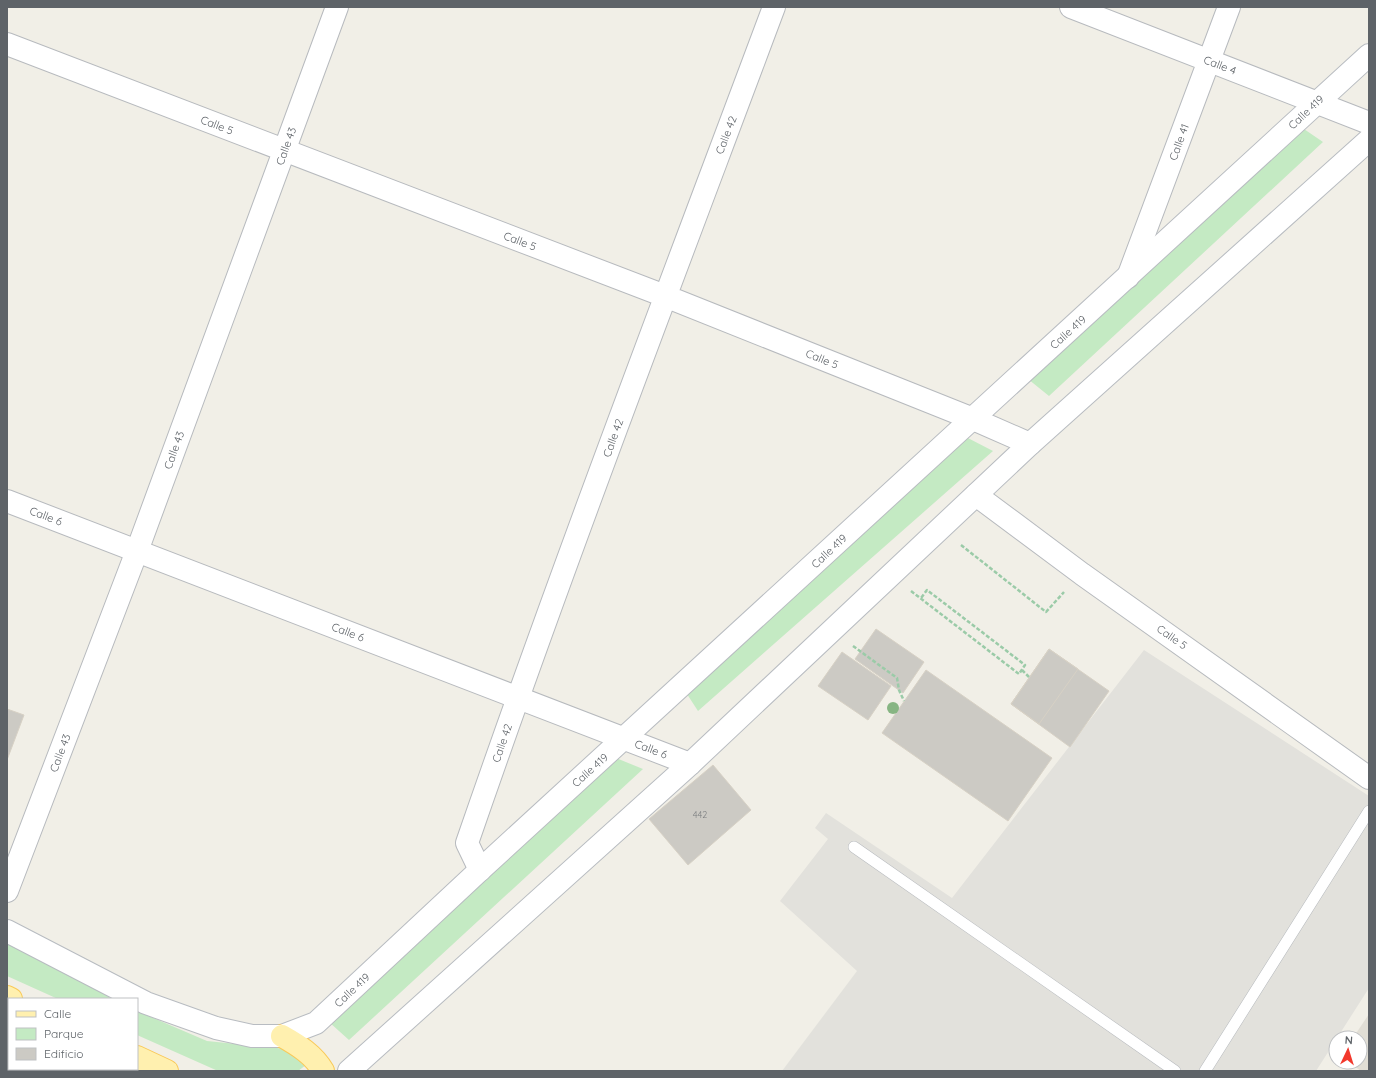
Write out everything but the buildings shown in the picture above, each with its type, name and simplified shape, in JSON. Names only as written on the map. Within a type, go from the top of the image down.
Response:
[{"type":"main road","points":[[282,1036],[303,1048],[323,1071]]},
{"type":"main road","points":[[138,1057],[167,1071]]},
{"type":"street","name":"Calle 43","points":[[7,891],[137,551],[337,7]]},
{"type":"street","name":"Calle 42","points":[[480,870],[468,843],[517,697],[665,296],[774,7]]},
{"type":"street","name":"Calle 4","points":[[1071,7],[1369,123]]},
{"type":"street","name":"Calle 41","points":[[1128,277],[1229,7]]},
{"type":"street","name":"Calle 5","points":[[7,44],[665,296],[973,419],[1030,444]]},
{"type":"street","name":"Calle 419","points":[[282,1036],[316,1023],[480,870],[1369,55]]},
{"type":"street","points":[[349,1071],[690,764],[1030,444],[1369,140]]},
{"type":"street","name":"Calle 5","points":[[976,495],[1082,574],[1369,778]]},
{"type":"street","name":"Calle 6","points":[[7,501],[690,764]]},
{"type":"street","points":[[7,931],[136,998]]},
{"type":"street","points":[[138,999],[216,1028],[252,1036],[282,1036]]},
{"type":"lane","points":[[1205,1071],[1369,811]]},
{"type":"lane","points":[[854,847],[1175,1071]]},
{"type":"path","points":[[940,528],[1046,612],[1082,574]]},
{"type":"path","points":[[890,575],[1019,674],[1022,670],[1025,665],[927,590],[921,598]]},
{"type":"path","points":[[850,644],[897,678],[899,690],[904,702]]},
{"type":"path","points":[[1022,670],[1030,677]]},
{"type":"shaded area","points":[[1144,650],[1369,796],[1369,988],[1342,1030],[1328,1030],[1328,1052],[1316,1071],[782,1071],[857,971],[780,901],[828,839],[815,828],[826,813],[952,898]]},
{"type":"shaded area","points":[[1369,1014],[1369,1071],[1360,1070],[1368,1070],[1368,1030],[1358,1030]]},
{"type":"green space","points":[[1301,127],[1323,142],[1049,396],[1028,379]]},
{"type":"green space","points":[[964,436],[993,451],[698,711],[685,691]]},
{"type":"green space","points":[[616,758],[643,769],[349,1040],[329,1022]]},
{"type":"green space","points":[[7,940],[65,971],[110,998],[56,998],[7,976]]},
{"type":"green space","points":[[138,1011],[207,1041],[287,1049],[306,1065],[298,1071],[218,1071],[138,1035]]}]
